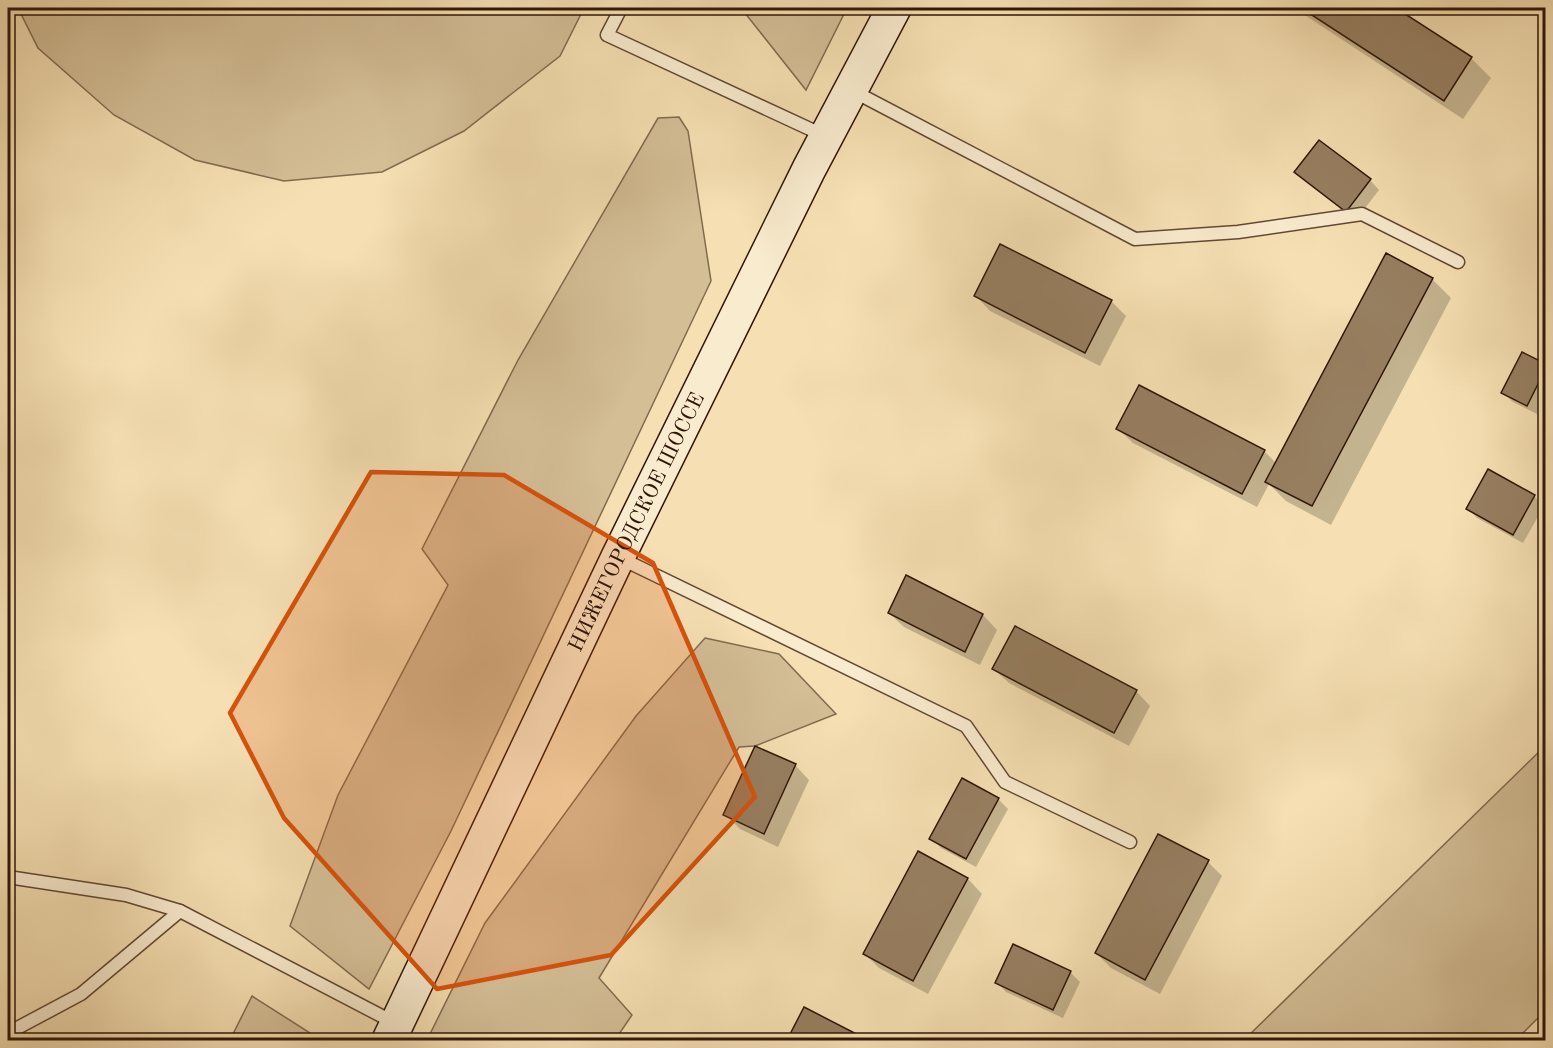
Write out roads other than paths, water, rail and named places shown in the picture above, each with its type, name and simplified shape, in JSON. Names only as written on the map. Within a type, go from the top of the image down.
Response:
[{"type":"main road","name":"НИЖЕГОРОДСКОЕ ШОССЕ","points":[[393,1032],[618,557],[826,136],[894,8]]},
{"type":"lane","points":[[621,8],[607,35],[826,136]]},
{"type":"lane","points":[[852,90],[1135,239],[1238,232],[1362,214],[1458,262]]},
{"type":"lane","points":[[618,557],[966,726],[1005,782],[1130,842]]},
{"type":"lane","points":[[8,877],[126,895],[180,911],[393,1032]]},
{"type":"lane","points":[[8,1033],[81,994],[180,911]]}]
